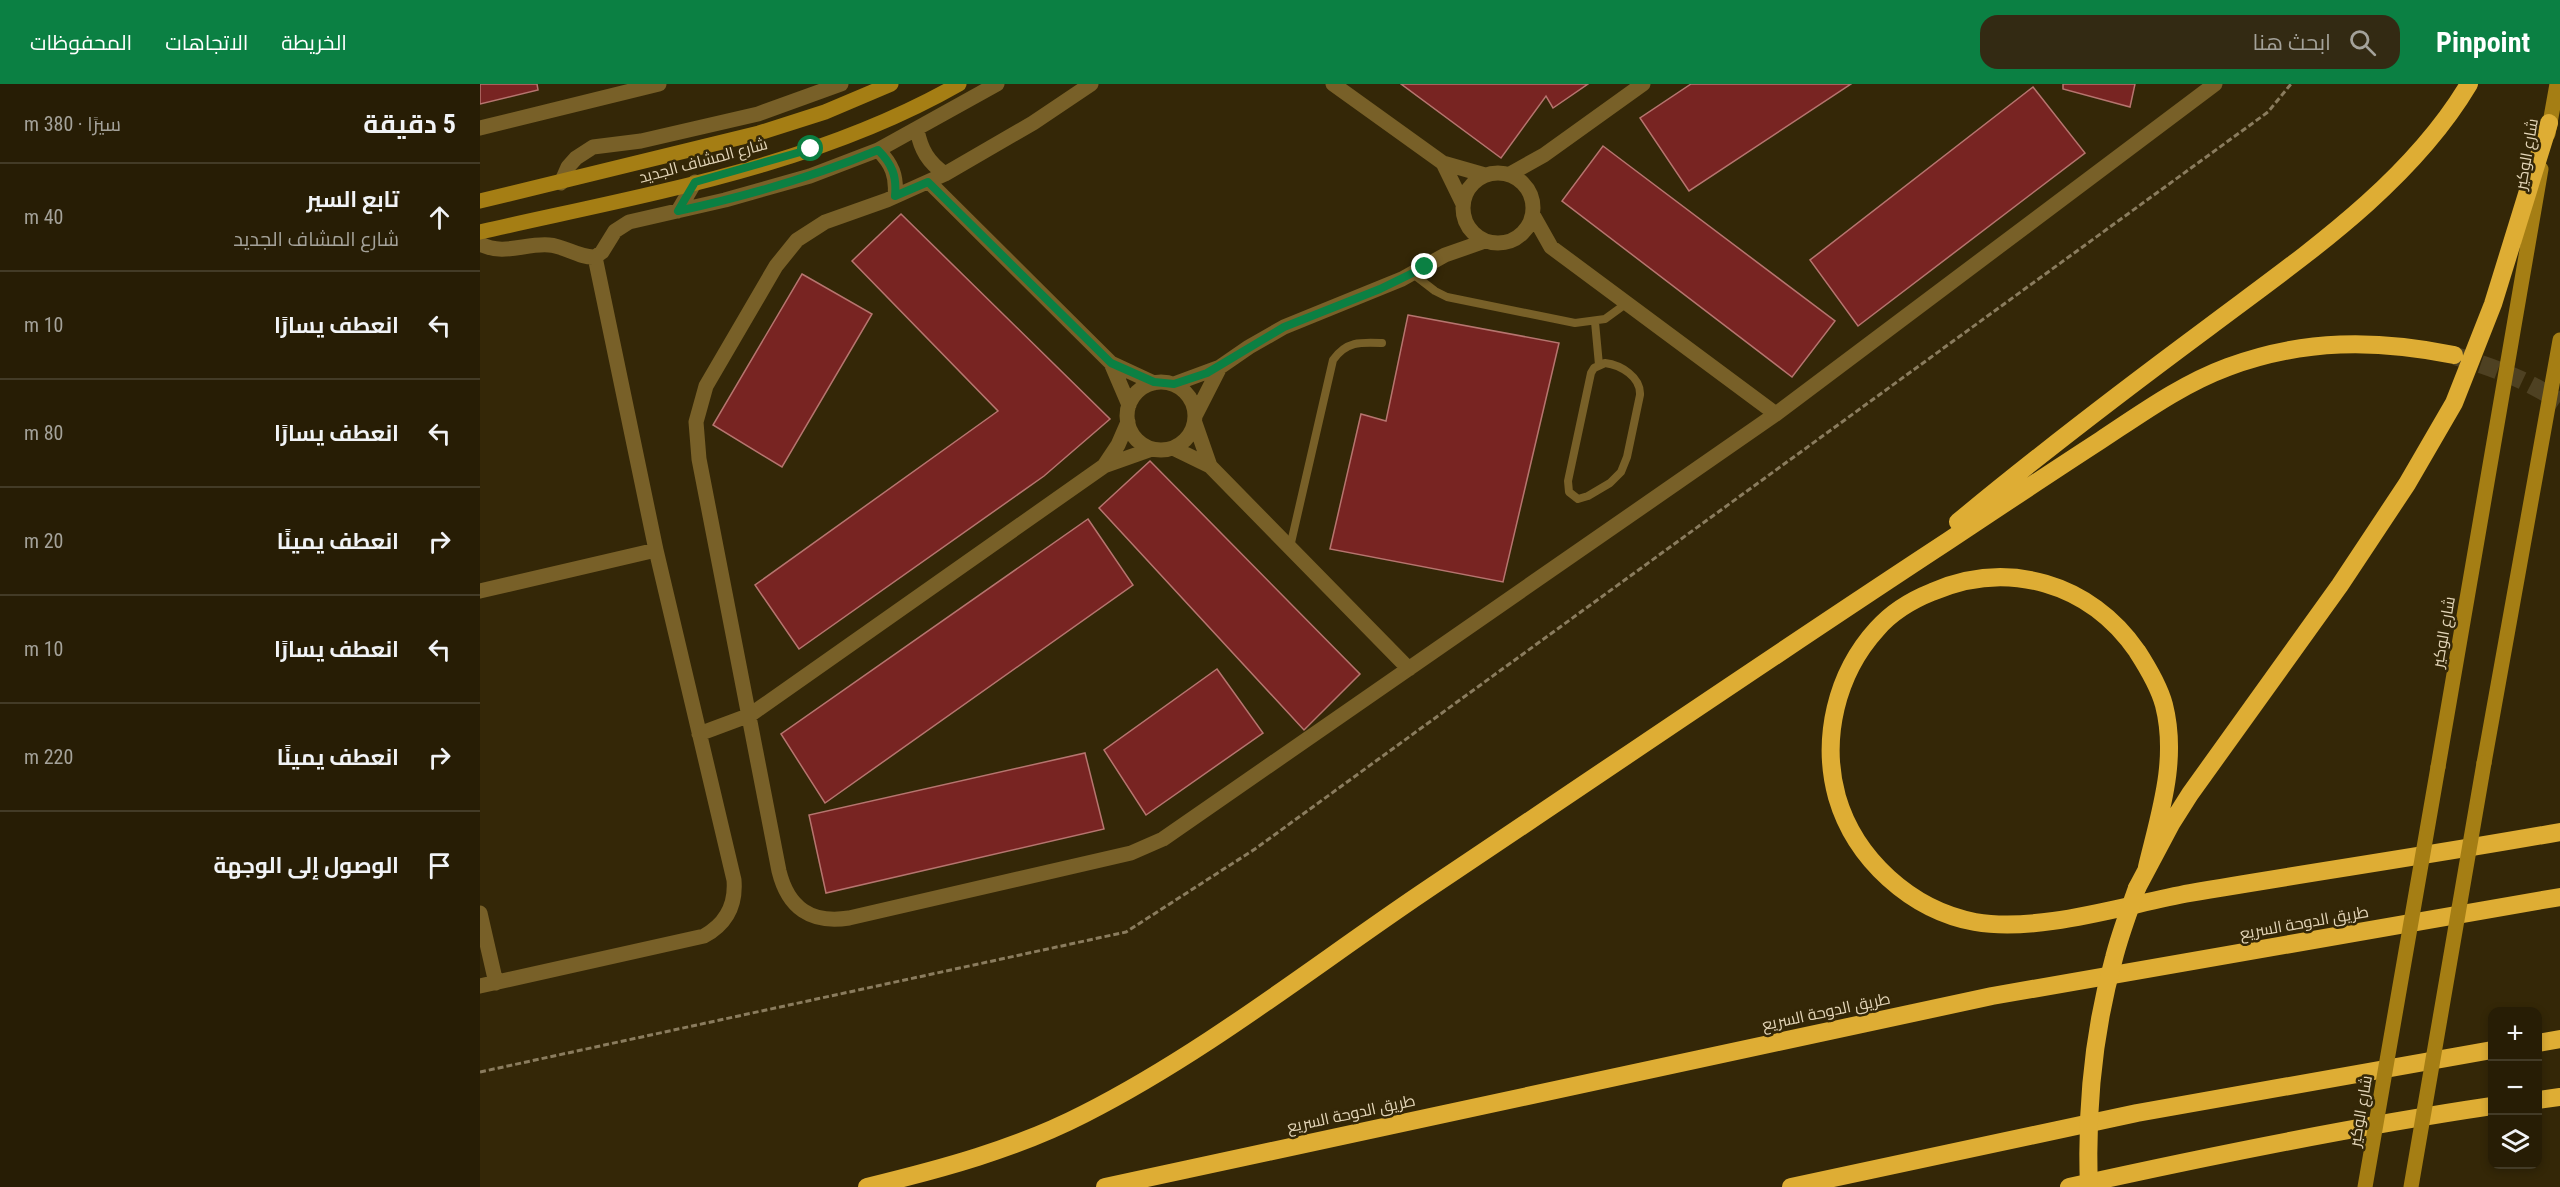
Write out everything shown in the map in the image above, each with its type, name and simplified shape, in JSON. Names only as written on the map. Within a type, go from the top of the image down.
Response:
[{"type":"highway","points":[[1886,581],[2048,447],[2272,280],[2380,192],[2420,153],[2453,111],[2469,84]]},
{"type":"highway","points":[[2089,1187],[2087,1149],[2091,1083],[2098,1030],[2114,958],[2137,888],[2190,794],[2340,585],[2407,484],[2454,403],[2493,304],[2550,123]]},
{"type":"highway","points":[[867,1187],[938,1170],[1021,1142],[1081,1116],[1140,1084],[1196,1049],[1387,917],[1886,581],[2141,414],[2194,382],[2230,367],[2294,350],[2360,343],[2409,346],[2454,355]]},
{"type":"highway","points":[[2147,867],[2168,774],[2170,735],[2163,700],[2148,668],[2127,637],[2109,617],[2073,594],[2042,582],[2004,576],[1954,583],[1913,600],[1878,627],[1850,666],[1835,707],[1830,744],[1832,780],[1841,811],[1860,847],[1884,875],[1913,897],[1947,914],[1976,922],[2027,924],[2188,894],[2560,832]]},
{"type":"highway","name":"طريق الدوحة السريع","points":[[1105,1187],[1992,996],[2560,897]]},
{"type":"highway","points":[[2542,1042],[2560,1039]]},
{"type":"highway","points":[[1791,1187],[2137,1113],[2488,1051]]},
{"type":"highway","points":[[2542,1099],[2560,1096]]},
{"type":"highway","points":[[2069,1187],[2188,1161],[2395,1121],[2488,1107]]},
{"type":"main road","name":"شارع المشاف الجديد","points":[[480,201],[561,183],[787,125],[891,84]]},
{"type":"main road","name":"شارع المشاف الجديد","points":[[480,232],[695,182],[852,135],[913,108],[959,84]]},
{"type":"main road","name":"شارع الوكير","points":[[2365,1187],[2557,84]]},
{"type":"main road","points":[[2411,1187],[2560,340]]},
{"type":"street","points":[[480,128],[659,84]]},
{"type":"street","points":[[561,183],[568,167],[576,158],[593,147],[641,141],[748,116],[801,100],[841,84]]},
{"type":"street","points":[[595,257],[602,252],[620,226],[629,222],[768,189],[810,176],[878,150],[998,84]]},
{"type":"street","points":[[1090,84],[1033,123],[945,174],[895,196],[825,222],[797,240],[776,266],[715,370],[699,403],[696,440],[699,459],[783,886],[791,900],[803,911],[818,918],[833,920],[1120,855],[1147,847],[1186,825],[1776,414],[2215,84]]},
{"type":"street","points":[[1333,84],[1443,163],[1485,175]]},
{"type":"street","points":[[1510,174],[1544,155],[1643,84]]},
{"type":"street","points":[[917,130],[925,156],[945,174]]},
{"type":"street","points":[[878,150],[894,171],[895,196]]},
{"type":"street","points":[[1529,190],[1544,155]]},
{"type":"street","points":[[1443,163],[1463,204],[1465,222],[1477,237],[1494,244],[1513,240],[1551,247]]},
{"type":"street","points":[[1463,204],[1470,186],[1485,175],[1510,174],[1517,178],[1529,190],[1533,215],[1551,247],[1776,414]]},
{"type":"street","points":[[678,211],[695,182]]},
{"type":"street","points":[[928,182],[1111,363],[1154,382],[1174,384],[1220,367],[1284,327],[1413,274],[1445,255],[1485,241]]},
{"type":"street","points":[[1513,240],[1526,230],[1533,215]]},
{"type":"street","points":[[1445,255],[1465,222]]},
{"type":"street","points":[[480,244],[508,250],[546,244],[595,257]]},
{"type":"street","points":[[480,986],[693,940],[714,931],[723,923],[733,903],[734,880],[656,550],[595,257]]},
{"type":"street","points":[[1104,466],[1118,445],[1128,422],[1129,405],[1111,363]]},
{"type":"street","points":[[1173,448],[1187,438],[1209,385],[1220,367]]},
{"type":"street","points":[[1129,405],[1139,390],[1154,382]]},
{"type":"street","points":[[1174,384],[1187,393],[1210,466]]},
{"type":"street","points":[[1128,422],[1134,436],[1152,449]]},
{"type":"street","points":[[699,734],[750,715],[1104,466],[1152,449],[1173,448],[1210,466],[1409,669]]},
{"type":"street","points":[[480,591],[656,550]]},
{"type":"street","points":[[480,913],[496,983]]},
{"type":"lane","points":[[1413,274],[1435,291],[1461,301],[1568,322],[1595,322],[1612,316],[1627,303]]},
{"type":"lane","points":[[1595,322],[1599,365]]},
{"type":"lane","points":[[1290,548],[1333,360],[1344,347],[1351,343],[1382,343]]},
{"type":"lane","points":[[1611,364],[1634,377],[1640,385],[1640,395],[1625,465],[1621,472],[1610,483],[1578,499],[1569,492],[1567,486],[1591,373],[1599,365],[1611,364]]},
{"type":"building","points":[[480,84],[537,84],[538,90],[480,104]]},
{"type":"building","points":[[1401,84],[1588,84],[1553,108],[1546,96],[1501,158]]},
{"type":"building","points":[[1691,84],[1851,84],[1689,191],[1640,118]]},
{"type":"building","points":[[2063,84],[2135,84],[2130,107],[2063,89]]},
{"type":"building","points":[[2033,87],[2085,153],[1858,326],[1810,260]]},
{"type":"building","points":[[1603,146],[1835,321],[1792,377],[1562,201]]},
{"type":"building","points":[[901,214],[1110,419],[1044,476],[799,649],[755,585],[998,411],[852,261]]},
{"type":"building","points":[[802,274],[872,314],[782,467],[713,425]]},
{"type":"building","points":[[1408,315],[1559,343],[1503,582],[1330,549],[1361,414],[1386,421]]},
{"type":"building","points":[[1150,461],[1360,674],[1304,730],[1099,508]]},
{"type":"building","points":[[1088,519],[1133,585],[825,803],[781,734]]},
{"type":"building","points":[[1217,669],[1263,733],[1146,815],[1104,750]]},
{"type":"building","points":[[1085,753],[1104,829],[826,893],[809,815]]},
{"type":"tunnel","points":[[2455,356],[2509,375],[2560,402]]},
{"type":"route","points":[[811,149],[695,182],[678,211],[768,189],[878,150],[894,171],[895,196],[928,182],[1111,363],[1154,382],[1174,384],[1207,373],[1284,327],[1380,289],[1425,267]]}]
